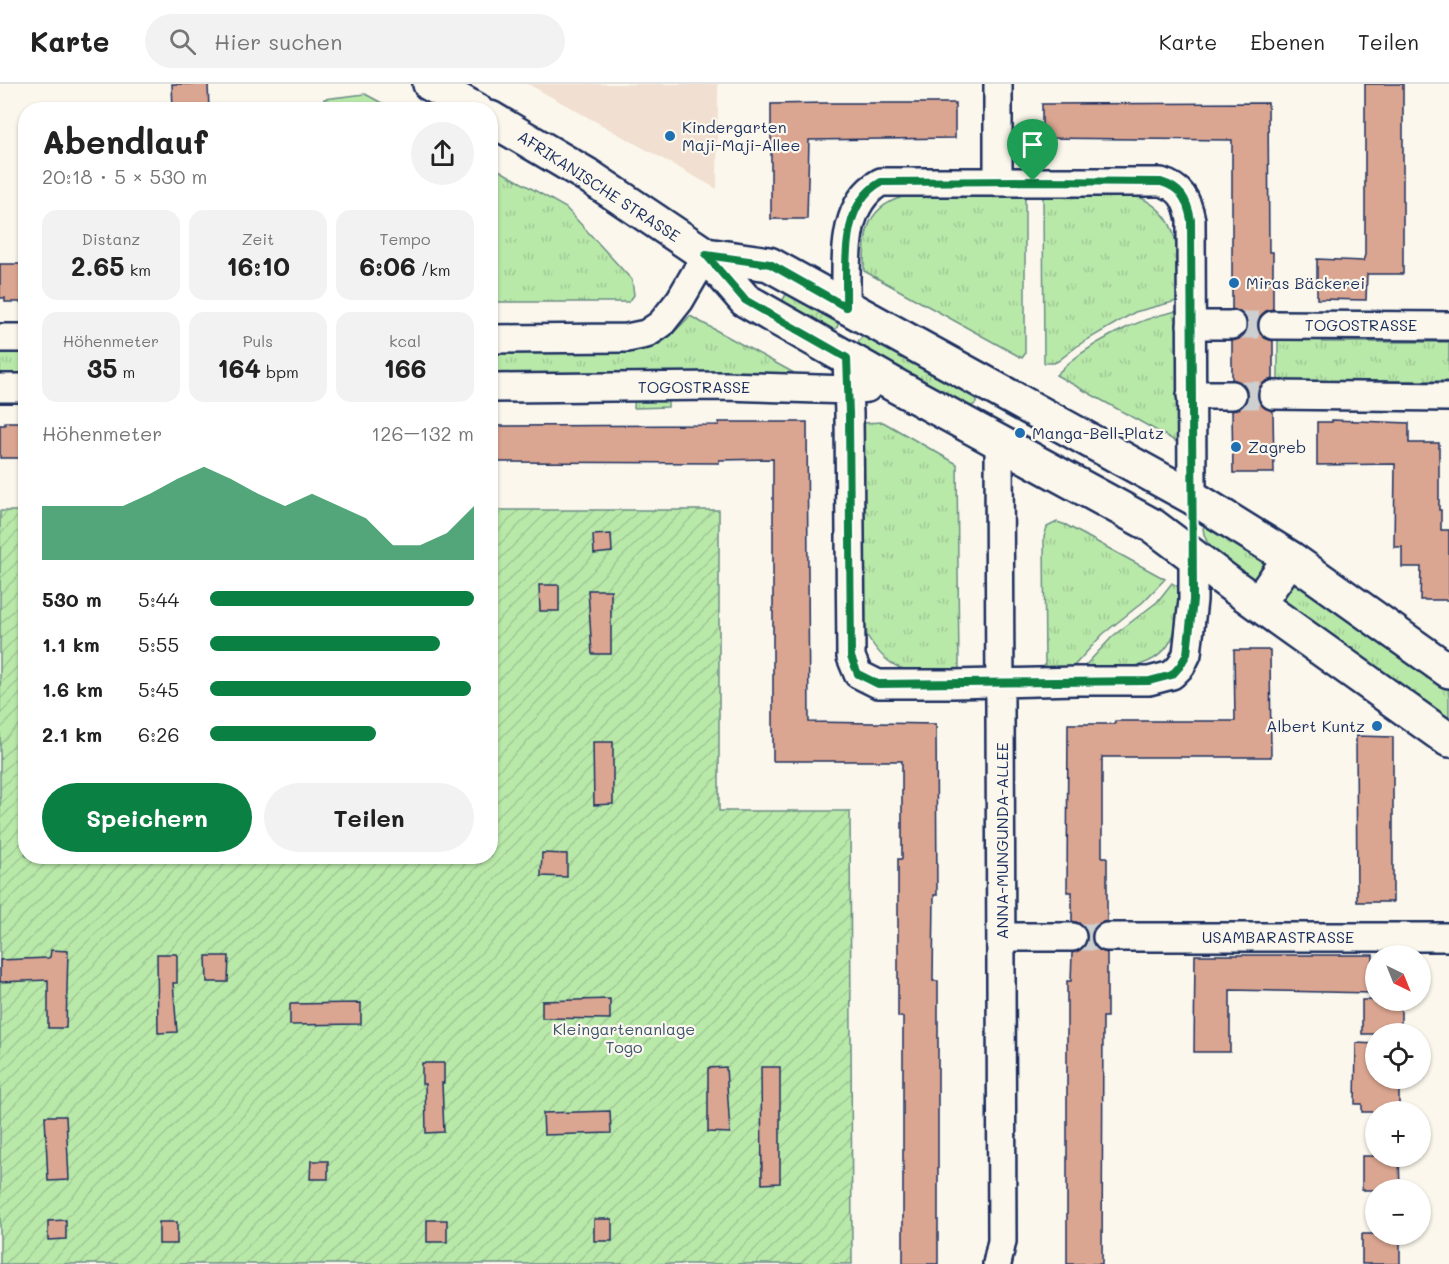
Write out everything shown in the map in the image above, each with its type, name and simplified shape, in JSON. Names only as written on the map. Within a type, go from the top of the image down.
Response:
[{"type":"street","points":[[430,84],[462,102]]},
{"type":"street","points":[[998,84],[998,181]]},
{"type":"street","name":"AFRIKANISCHE STRASSE","points":[[498,123],[587,175],[706,255],[745,300],[898,387],[1153,526],[1449,740]]},
{"type":"street","points":[[998,181],[1161,182],[1173,186],[1183,195],[1188,205],[1191,220],[1193,600],[1187,654],[1172,675],[1149,681],[878,684],[858,674],[851,657],[849,390],[846,307],[851,220],[859,201],[870,188],[881,182],[998,181]]},
{"type":"street","points":[[498,339],[627,338],[646,334],[661,324],[669,315],[706,255]]},
{"type":"street","name":"AFRIKANISCHE STRASSE","points":[[706,255],[770,264],[1192,497],[1290,558],[1449,671]]},
{"type":"street","points":[[1191,325],[1232,325]]},
{"type":"street","name":"TOGOSTRASSE","points":[[1273,325],[1449,326]]},
{"type":"street","points":[[0,338],[18,338]]},
{"type":"street","name":"TOGOSTRASSE","points":[[498,387],[726,386],[849,390],[898,387]]},
{"type":"street","points":[[0,388],[18,388]]},
{"type":"street","points":[[999,441],[1001,392]]},
{"type":"street","points":[[1191,395],[1232,395]]},
{"type":"street","points":[[1273,395],[1449,397]]},
{"type":"street","name":"ANNA-MUNGUNDA-ALLEE","points":[[999,441],[1002,683],[1003,1256]]},
{"type":"street","points":[[1258,604],[1290,558]]},
{"type":"street","points":[[1002,937],[1072,937]]},
{"type":"street","name":"USAMBARASTRASSE","points":[[1107,937],[1449,937]]},
{"type":"shaded area","name":"Kindergarten Maji-Maji-Allee","points":[[528,84],[718,84],[717,189]]},
{"type":"green space","points":[[365,94],[380,102],[323,102],[324,99]]},
{"type":"green space","points":[[498,170],[566,208],[632,280],[634,295],[629,302],[498,302]]},
{"type":"green space","points":[[1133,194],[1162,213],[1175,237],[1177,301],[1135,312],[1080,344],[1058,361],[1044,363],[1043,195]]},
{"type":"green space","points":[[910,195],[1025,195],[1025,354],[1022,358],[864,271],[865,244],[870,222],[884,206]]},
{"type":"green space","points":[[788,291],[839,321],[837,328],[831,330],[781,303]]},
{"type":"green space","points":[[1177,311],[1177,442],[1056,375],[1081,353],[1112,335],[1145,320]]},
{"type":"green space","points":[[690,316],[794,373],[498,373],[498,353],[633,352],[651,348],[665,340]]},
{"type":"green space","points":[[865,335],[973,394],[976,403],[972,406],[966,405],[862,348],[858,343]]},
{"type":"green space","points":[[1278,337],[1322,337],[1322,342],[1449,342],[1449,381],[1315,381],[1315,386],[1278,386]]},
{"type":"green space","points":[[0,352],[18,352],[18,373],[0,373]]},
{"type":"green space","points":[[635,395],[668,397],[668,407],[634,408]]},
{"type":"green space","points":[[883,422],[957,464],[959,670],[915,671],[894,665],[884,658],[865,632],[863,423]]},
{"type":"green space","name":"Kleingartenanlage Togo","points":[[498,510],[719,510],[719,811],[850,811],[852,1264],[0,1264],[0,511],[18,511],[18,864],[498,864]]},
{"type":"green space","points":[[1057,522],[1165,579],[1143,602],[1103,634],[1071,669],[1045,669],[1044,537],[1047,527]]},
{"type":"green space","points":[[1208,524],[1273,559],[1257,582],[1224,560],[1209,545],[1203,528]]},
{"type":"green space","points":[[1293,577],[1449,683],[1449,718],[1283,600],[1281,594]]},
{"type":"green space","points":[[1172,583],[1178,587],[1177,623],[1170,643],[1161,653],[1150,661],[1125,668],[1082,669],[1113,636],[1157,602]]},
{"type":"building","points":[[172,84],[208,84],[209,102],[173,102]]},
{"type":"building","points":[[1365,84],[1403,84],[1403,274],[1367,274],[1366,300],[1317,299],[1317,259],[1363,261],[1365,255]]},
{"type":"building","points":[[955,103],[955,138],[809,140],[807,219],[771,219],[771,104]]},
{"type":"building","points":[[1268,103],[1269,252],[1273,252],[1273,309],[1266,311],[1260,317],[1257,326],[1265,338],[1273,341],[1273,379],[1266,381],[1260,387],[1257,395],[1259,402],[1265,408],[1273,411],[1274,473],[1233,473],[1232,411],[1239,409],[1245,403],[1248,394],[1240,382],[1232,379],[1232,341],[1239,339],[1245,333],[1248,324],[1240,312],[1232,309],[1232,140],[1042,138],[1042,104]]},
{"type":"building","points":[[0,264],[18,264],[18,302],[5,302],[5,298],[0,298]]},
{"type":"building","points":[[1332,420],[1409,423],[1409,443],[1439,443],[1441,530],[1449,530],[1449,600],[1420,600],[1421,567],[1402,567],[1402,547],[1394,547],[1395,464],[1317,465],[1317,422],[1332,422]]},
{"type":"building","points":[[5,422],[18,422],[18,458],[0,458],[0,425],[5,425]]},
{"type":"building","points":[[719,422],[807,422],[809,722],[936,724],[937,895],[934,895],[933,981],[938,981],[938,1264],[903,1264],[903,1017],[898,1017],[898,859],[902,859],[902,761],[773,761],[773,459],[719,460],[719,463],[498,462],[498,426],[719,425]]},
{"type":"building","points":[[611,534],[612,552],[594,554],[593,535]]},
{"type":"building","points":[[539,585],[559,585],[559,611],[540,611]]},
{"type":"building","points":[[588,590],[611,590],[611,654],[592,654]]},
{"type":"building","points":[[1234,650],[1270,650],[1271,757],[1102,757],[1102,857],[1107,857],[1107,921],[1100,923],[1094,929],[1091,938],[1099,950],[1107,953],[1107,1017],[1103,1017],[1102,1264],[1067,1264],[1067,981],[1071,981],[1072,953],[1080,950],[1088,938],[1085,929],[1079,923],[1072,921],[1072,892],[1067,892],[1068,724],[1115,724],[1115,721],[1235,721]]},
{"type":"building","points":[[1356,736],[1393,737],[1393,902],[1357,902]]},
{"type":"building","points":[[593,742],[613,742],[613,804],[594,805]]},
{"type":"building","points":[[542,853],[567,854],[567,877],[541,876]]},
{"type":"building","points":[[51,950],[68,951],[66,1028],[48,1028],[48,980],[0,982],[0,960],[48,958]]},
{"type":"building","points":[[157,954],[176,954],[177,956],[177,983],[173,983],[177,1032],[158,1033]]},
{"type":"building","points":[[1195,955],[1365,955],[1365,993],[1230,990],[1230,1052],[1194,1052]]},
{"type":"building","points":[[206,956],[229,956],[228,982],[207,982]]},
{"type":"building","points":[[610,999],[610,1019],[542,1018],[542,1001]]},
{"type":"building","points":[[1362,1000],[1365,1000],[1365,1011],[1401,1011],[1401,1023],[1365,1023],[1365,1034],[1362,1034]]},
{"type":"building","points":[[361,1003],[361,1024],[290,1025],[290,1004]]},
{"type":"building","points":[[1356,1043],[1365,1043],[1365,1089],[1399,1089],[1399,1101],[1365,1101],[1365,1112],[1362,1112],[1362,1104],[1355,1104]]},
{"type":"building","points":[[422,1063],[444,1063],[444,1083],[442,1083],[444,1132],[426,1133]]},
{"type":"building","points":[[726,1067],[730,1133],[708,1132],[708,1068]]},
{"type":"building","points":[[761,1067],[780,1067],[780,1183],[762,1184]]},
{"type":"building","points":[[610,1111],[611,1133],[544,1135],[543,1113]]},
{"type":"building","points":[[45,1116],[66,1116],[69,1180],[48,1181]]},
{"type":"building","points":[[1362,1156],[1365,1156],[1365,1167],[1399,1167],[1400,1179],[1365,1179],[1365,1190],[1362,1190]]},
{"type":"building","points":[[311,1161],[328,1161],[328,1179],[310,1179]]},
{"type":"building","points":[[594,1219],[612,1219],[612,1241],[594,1241]]},
{"type":"building","points":[[66,1220],[66,1239],[48,1240],[48,1221]]},
{"type":"building","points":[[427,1220],[447,1220],[447,1242],[427,1242]]},
{"type":"building","points":[[159,1222],[177,1222],[177,1244],[159,1244]]},
{"type":"building","points":[[1362,1234],[1365,1234],[1365,1245],[1400,1245],[1400,1264],[1362,1264]]},
{"type":"tunnel","points":[[1232,325],[1273,325]]},
{"type":"tunnel","points":[[1232,395],[1273,395]]},
{"type":"tunnel","points":[[1072,937],[1107,937]]},
{"type":"place","name":"Kindergarten Maji-Maji-Allee","points":[[670,136]]},
{"type":"place","name":"Miras Bäckerei","points":[[1234,283]]},
{"type":"place","name":"Manga-Bell-Platz","points":[[1020,433]]},
{"type":"place","name":"Zagreb","points":[[1236,447]]},
{"type":"place","name":"Albert Kuntz","points":[[1377,726]]},
{"type":"route","points":[[1033,181],[1161,182],[1173,186],[1183,195],[1188,205],[1191,220],[1191,459],[1194,587],[1187,654],[1172,675],[1149,681],[878,684],[858,674],[851,657],[847,358],[745,300],[706,255],[770,264],[846,307],[851,220],[859,201],[870,188],[881,182],[1033,181]]}]
